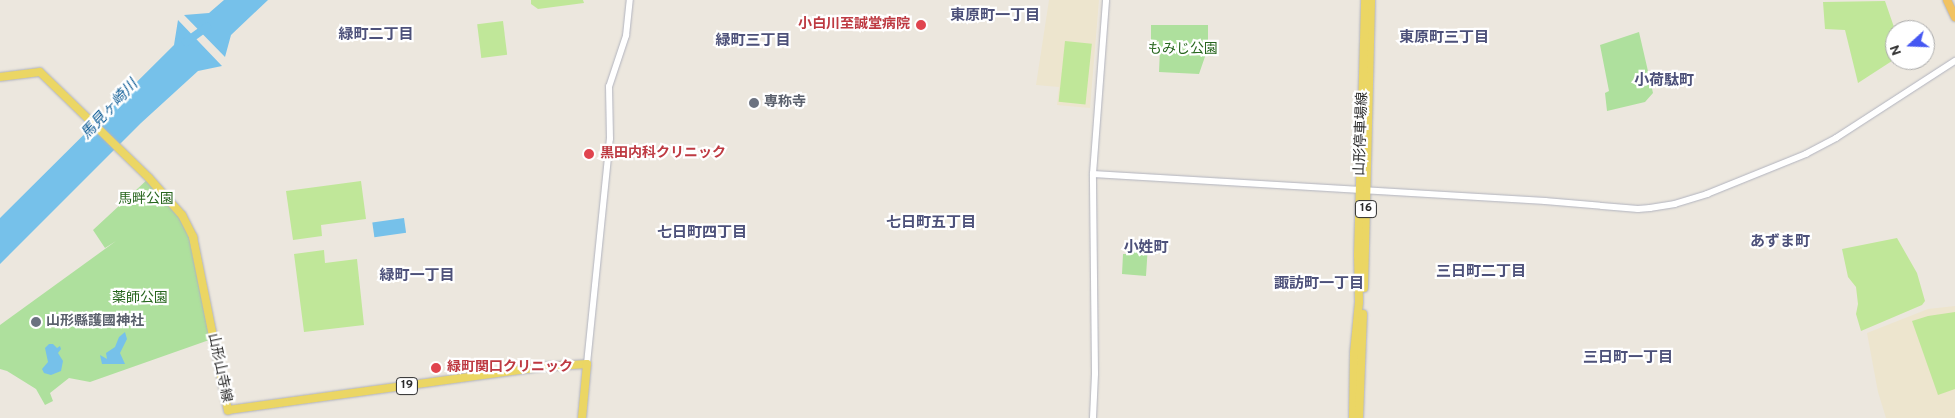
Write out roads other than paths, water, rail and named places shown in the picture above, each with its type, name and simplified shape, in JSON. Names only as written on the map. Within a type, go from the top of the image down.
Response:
[{"type":"highway","points":[[1947,0],[1955,17]]},
{"type":"highway","points":[[1951,0],[1955,8]]},
{"type":"main road","name":"山形停車場線","points":[[1359,418],[1365,0]]},
{"type":"main road","name":"山形停車場線","points":[[1353,418],[1354,353],[1360,302],[1371,0]]},
{"type":"main road","name":"山形山寺線","points":[[0,77],[40,72],[66,95],[179,210],[193,237],[229,414],[541,367],[587,364]]},
{"type":"main road","points":[[582,418],[587,364]]},
{"type":"street","points":[[587,364],[610,139],[609,87],[626,36],[630,0]]},
{"type":"street","points":[[1093,418],[1093,174],[1106,0]]},
{"type":"street","points":[[1093,174],[1545,201],[1638,209],[1675,204],[1707,194],[1806,154],[1836,138],[1955,61]]},
{"type":"water","points":[[224,0],[268,0],[231,35],[225,57],[184,15],[209,13]]},
{"type":"water","points":[[178,20],[222,66],[198,71],[141,123],[0,264],[0,218],[174,45]]},
{"type":"water","points":[[404,218],[406,233],[374,237],[372,222]]},
{"type":"water","points":[[125,332],[127,339],[120,353],[125,364],[102,364],[100,355],[107,359],[106,353],[115,347],[119,337]]},
{"type":"water","points":[[49,344],[53,344],[57,348],[60,346],[61,349],[58,353],[63,361],[61,371],[51,375],[44,373],[42,369],[48,362],[45,348]]},
{"type":"waterway","name":"馬見ヶ崎川","points":[[186,42],[207,27]]},
{"type":"place","name":"小白川至誠堂病院","points":[[921,25]]},
{"type":"place","name":"専称寺","points":[[754,103]]},
{"type":"place","name":"黒田内科クリニック","points":[[589,154]]},
{"type":"place","name":"山形縣護國神社","points":[[36,322]]},
{"type":"place","name":"緑町関口クリニック","points":[[436,368]]},
{"type":"district","name":"東原町一丁目","points":[[995,17]]},
{"type":"district","name":"緑町二丁目","points":[[376,36]]},
{"type":"district","name":"東原町三丁目","points":[[1444,39]]},
{"type":"district","name":"緑町三丁目","points":[[753,42]]},
{"type":"district","name":"小荷駄町","points":[[1664,82]]},
{"type":"district","name":"七日町五丁目","points":[[931,224]]},
{"type":"district","name":"七日町四丁目","points":[[702,234]]},
{"type":"district","name":"あずま町","points":[[1780,243]]},
{"type":"district","name":"小姓町","points":[[1146,249]]},
{"type":"district","name":"三日町二丁目","points":[[1481,273]]},
{"type":"district","name":"緑町一丁目","points":[[417,277]]},
{"type":"district","name":"諏訪町一丁目","points":[[1319,285]]},
{"type":"district","name":"三日町一丁目","points":[[1628,359]]},
{"type":"park label","name":"もみじ公園","points":[[1183,50]]},
{"type":"park label","name":"馬畔公園","points":[[146,200]]},
{"type":"park label","name":"薬師公園","points":[[140,299]]}]
